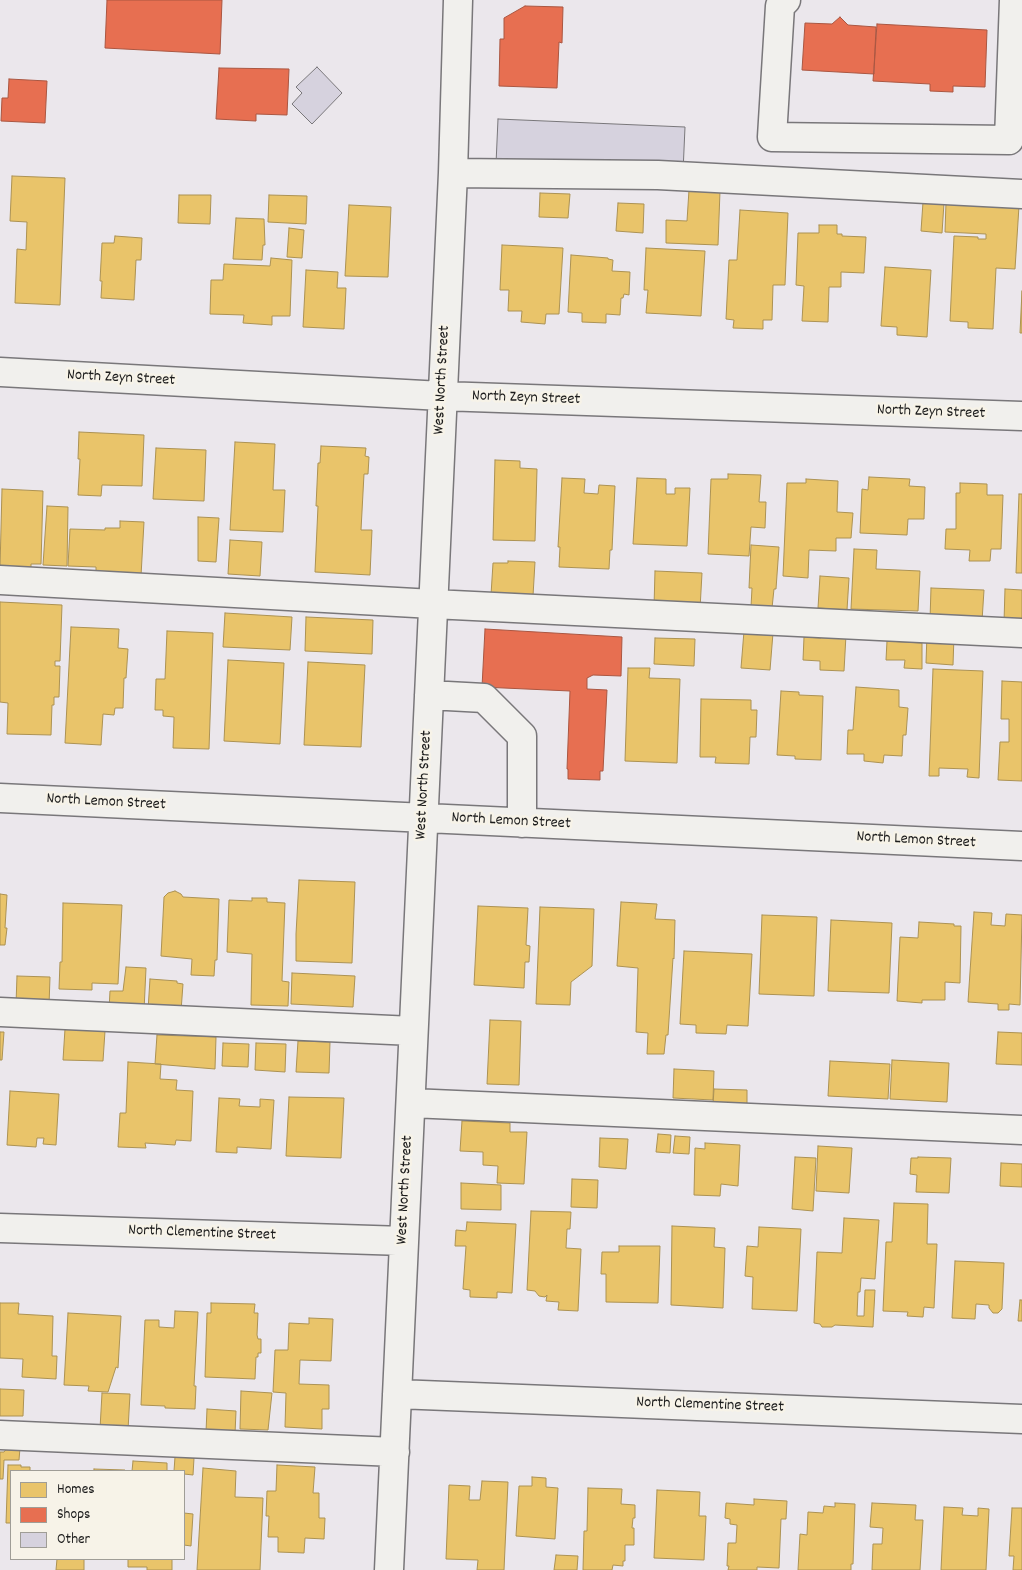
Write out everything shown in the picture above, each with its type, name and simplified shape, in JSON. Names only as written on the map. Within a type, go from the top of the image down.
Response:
[{"type":"street","name":"West North Street","points":[[389,1570],[452,173],[458,0]]},
{"type":"street","points":[[786,0],[780,6],[772,137],[1009,140],[1014,0]]},
{"type":"street","points":[[452,173],[658,175],[1022,194]]},
{"type":"street","name":"North Zeyn Street","points":[[0,372],[442,396],[1022,416]]},
{"type":"street","points":[[0,580],[433,604],[1022,632]]},
{"type":"street","points":[[429,695],[484,698],[522,736],[522,823]]},
{"type":"street","name":"North Lemon Street","points":[[0,798],[1022,846]]},
{"type":"street","points":[[0,1012],[413,1031]]},
{"type":"street","points":[[410,1103],[1022,1130]]},
{"type":"street","name":"North Clementine Street","points":[[0,1228],[404,1241]]},
{"type":"street","name":"North Clementine Street","points":[[397,1394],[1022,1419]]},
{"type":"street","points":[[0,1435],[394,1452]]},
{"type":"building: Homes","points":[[12,176],[65,178],[60,305],[15,303],[17,249],[26,250],[27,222],[10,221]]},
{"type":"building: Homes","points":[[689,190],[720,191],[718,245],[666,243],[666,220],[687,221]]},
{"type":"building: Homes","points":[[540,193],[570,194],[568,218],[539,217]]},
{"type":"building: Homes","points":[[179,195],[211,195],[210,224],[178,223]]},
{"type":"building: Homes","points":[[269,195],[307,196],[306,224],[268,222]]},
{"type":"building: Homes","points":[[923,202],[944,203],[942,233],[921,231]]},
{"type":"building: Homes","points":[[618,203],[644,204],[643,233],[616,231]]},
{"type":"building: Homes","points":[[946,203],[1019,206],[1015,269],[996,268],[993,329],[968,328],[968,322],[950,321],[954,236],[986,239],[986,234],[945,232]]},
{"type":"building: Homes","points":[[349,205],[391,207],[388,277],[345,276]]},
{"type":"building: Homes","points":[[740,210],[788,213],[785,285],[773,285],[772,320],[763,320],[763,329],[733,328],[734,320],[726,319],[729,260],[737,260]]},
{"type":"building: Homes","points":[[236,218],[264,219],[265,245],[263,245],[262,260],[233,259]]},
{"type":"building: Homes","points":[[819,225],[837,225],[837,234],[842,234],[842,236],[866,237],[864,273],[841,272],[841,287],[829,287],[828,322],[802,321],[804,286],[796,285],[798,233],[819,233]]},
{"type":"building: Homes","points":[[289,228],[304,230],[302,258],[287,257]]},
{"type":"building: Homes","points":[[115,236],[142,238],[141,260],[136,260],[134,300],[101,298],[102,243],[114,243]]},
{"type":"building: Homes","points":[[502,245],[563,248],[559,314],[546,314],[545,324],[521,322],[522,311],[508,311],[509,290],[500,290]]},
{"type":"building: Homes","points":[[646,248],[705,251],[701,316],[646,313],[648,290],[644,290]]},
{"type":"building: Homes","points":[[571,255],[608,258],[613,260],[612,271],[630,272],[629,295],[624,294],[623,298],[621,298],[620,315],[606,314],[606,323],[582,322],[582,313],[568,312]]},
{"type":"building: Homes","points":[[271,258],[292,260],[290,316],[272,316],[272,325],[243,323],[244,315],[210,314],[211,280],[223,280],[224,264],[270,266]]},
{"type":"building: Homes","points":[[885,267],[931,270],[927,337],[897,335],[897,327],[881,326]]},
{"type":"building: Homes","points":[[306,270],[338,272],[337,288],[346,288],[344,329],[303,327]]},
{"type":"building: Homes","points":[[1022,291],[1022,333],[1020,333]]},
{"type":"building: Homes","points":[[79,432],[144,435],[142,486],[102,485],[101,496],[78,495]]},
{"type":"building: Homes","points":[[235,442],[275,444],[273,490],[285,490],[283,532],[230,530]]},
{"type":"building: Homes","points":[[321,446],[366,448],[365,456],[369,457],[368,474],[364,474],[361,530],[372,530],[370,575],[315,572],[318,463],[320,463]]},
{"type":"building: Homes","points":[[156,448],[206,450],[204,501],[153,499]]},
{"type":"building: Homes","points":[[495,460],[520,461],[520,468],[537,469],[535,541],[493,540]]},
{"type":"building: Homes","points":[[728,474],[761,475],[759,502],[766,502],[765,528],[751,527],[749,556],[708,554],[711,479],[728,479]]},
{"type":"building: Homes","points":[[869,477],[910,479],[909,486],[925,487],[924,519],[908,519],[907,535],[860,533],[862,489],[868,490]]},
{"type":"building: Homes","points":[[562,478],[585,479],[584,493],[598,494],[599,485],[615,486],[612,550],[610,550],[609,569],[559,567],[560,547],[558,547]]},
{"type":"building: Homes","points":[[637,478],[666,479],[666,494],[675,494],[675,488],[690,488],[687,546],[633,544]]},
{"type":"building: Homes","points":[[806,479],[838,481],[837,512],[853,513],[851,538],[836,538],[836,551],[809,550],[808,578],[783,576],[787,483],[806,483]]},
{"type":"building: Homes","points":[[960,483],[987,484],[987,495],[1003,495],[1001,549],[991,549],[990,561],[969,561],[970,550],[945,549],[946,529],[956,529],[956,493],[960,493]]},
{"type":"building: Homes","points":[[2,489],[43,491],[41,564],[31,564],[31,569],[0,568]]},
{"type":"building: Homes","points":[[1019,494],[1022,494],[1022,573],[1016,573]]},
{"type":"building: Homes","points":[[47,506],[68,507],[67,566],[43,565]]},
{"type":"building: Homes","points":[[198,517],[219,518],[216,562],[198,561]]},
{"type":"building: Homes","points":[[120,521],[144,522],[141,576],[96,574],[96,567],[68,566],[70,529],[105,530],[105,528],[120,528]]},
{"type":"building: Homes","points":[[230,540],[262,542],[260,576],[228,574]]},
{"type":"building: Homes","points":[[751,545],[779,547],[776,589],[774,589],[772,608],[751,607],[752,588],[749,588]]},
{"type":"building: Homes","points":[[854,549],[877,550],[876,569],[920,571],[918,611],[851,609]]},
{"type":"building: Homes","points":[[508,561],[535,562],[533,596],[491,595],[493,563],[508,563]]},
{"type":"building: Homes","points":[[655,571],[702,573],[700,609],[654,607]]},
{"type":"building: Homes","points":[[820,576],[849,578],[847,610],[818,608]]},
{"type":"building: Homes","points":[[931,588],[984,590],[982,621],[930,620]]},
{"type":"building: Homes","points":[[1005,589],[1022,590],[1022,623],[1004,622]]},
{"type":"building: Homes","points":[[0,602],[62,605],[60,661],[55,661],[55,666],[60,666],[59,697],[54,697],[54,705],[52,705],[51,735],[7,734],[8,703],[0,702]]},
{"type":"building: Homes","points":[[225,613],[292,617],[290,650],[223,647]]},
{"type":"building: Homes","points":[[306,617],[373,620],[372,654],[305,651]]},
{"type":"building: Homes","points":[[71,627],[119,629],[118,648],[128,649],[126,678],[124,678],[123,708],[115,708],[114,715],[103,714],[101,745],[65,743]]},
{"type":"building: Homes","points":[[167,631],[213,633],[209,749],[173,748],[174,717],[163,716],[163,710],[155,710],[156,679],[165,679]]},
{"type":"building: Homes","points":[[744,631],[773,633],[770,670],[741,668]]},
{"type":"building: Homes","points":[[927,634],[954,636],[953,665],[926,663]]},
{"type":"building: Homes","points":[[821,635],[846,635],[844,671],[820,670],[820,661],[803,660],[804,637],[821,638]]},
{"type":"building: Homes","points":[[655,638],[695,639],[694,666],[654,664]]},
{"type":"building: Homes","points":[[887,641],[922,643],[922,669],[904,668],[905,660],[886,660]]},
{"type":"building: Homes","points":[[228,660],[284,663],[280,744],[224,741]]},
{"type":"building: Homes","points":[[308,662],[365,665],[361,747],[304,745]]},
{"type":"building: Homes","points":[[628,668],[650,668],[649,678],[680,679],[677,763],[625,761]]},
{"type":"building: Homes","points":[[933,669],[983,671],[979,778],[967,777],[968,769],[939,768],[939,776],[929,776]]},
{"type":"building: Homes","points":[[1002,681],[1022,682],[1022,781],[998,780],[1000,742],[1009,742],[1009,719],[1001,719]]},
{"type":"building: Homes","points":[[856,687],[899,690],[899,707],[908,708],[906,735],[903,735],[902,756],[884,755],[883,763],[864,761],[864,754],[847,754],[848,730],[853,730]]},
{"type":"building: Homes","points":[[781,691],[799,692],[799,695],[823,696],[821,760],[795,759],[795,756],[777,755]]},
{"type":"building: Homes","points":[[701,699],[751,700],[751,710],[757,710],[756,737],[750,737],[749,764],[715,763],[716,757],[700,757]]},
{"type":"building: Homes","points":[[299,880],[355,882],[352,963],[296,961]]},
{"type":"building: Homes","points":[[175,891],[183,897],[219,899],[217,960],[215,960],[214,976],[191,975],[192,959],[161,956],[164,897],[168,893]]},
{"type":"building: Homes","points":[[0,894],[7,895],[5,945],[0,945]]},
{"type":"building: Homes","points":[[252,898],[267,898],[267,902],[285,903],[282,981],[289,982],[288,1006],[251,1005],[252,954],[227,952],[229,900],[252,901]]},
{"type":"building: Homes","points":[[621,902],[657,904],[655,919],[675,920],[668,1035],[666,1035],[664,1054],[647,1054],[648,1033],[636,1032],[638,968],[617,966]]},
{"type":"building: Homes","points":[[63,903],[122,905],[118,984],[92,983],[92,990],[59,989],[60,962],[62,962]]},
{"type":"building: Homes","points":[[478,906],[528,908],[526,945],[530,946],[529,962],[525,962],[524,988],[474,985]]},
{"type":"building: Homes","points":[[540,907],[594,909],[592,966],[571,982],[570,1005],[536,1004]]},
{"type":"building: Homes","points":[[974,912],[992,913],[991,925],[1005,926],[1006,914],[1022,915],[1020,1005],[1009,1004],[1009,1010],[998,1010],[998,1004],[968,1002]]},
{"type":"building: Homes","points":[[762,915],[817,917],[814,996],[759,994]]},
{"type":"building: Homes","points":[[831,920],[892,923],[889,993],[828,991]]},
{"type":"building: Homes","points":[[919,922],[961,926],[960,983],[945,982],[945,1000],[922,1000],[922,1003],[897,1001],[900,937],[918,938]]},
{"type":"building: Homes","points":[[684,951],[752,954],[748,1026],[727,1025],[726,1034],[696,1033],[696,1025],[680,1024]]},
{"type":"building: Homes","points":[[126,967],[146,968],[144,1011],[109,1010],[110,991],[123,991]]},
{"type":"building: Homes","points":[[292,973],[355,976],[353,1007],[291,1004]]},
{"type":"building: Homes","points":[[17,976],[50,977],[49,1006],[16,1004]]},
{"type":"building: Homes","points":[[150,979],[177,981],[177,983],[183,984],[181,1011],[148,1010]]},
{"type":"building: Homes","points":[[490,1020],[521,1021],[519,1085],[487,1084]]},
{"type":"building: Homes","points":[[65,1029],[105,1031],[103,1061],[63,1060]]},
{"type":"building: Homes","points":[[0,1032],[4,1032],[2,1060],[0,1060]]},
{"type":"building: Homes","points":[[998,1032],[1022,1033],[1022,1065],[996,1064]]},
{"type":"building: Homes","points":[[157,1035],[216,1037],[215,1069],[155,1064]]},
{"type":"building: Homes","points":[[298,1041],[330,1042],[329,1073],[296,1072]]},
{"type":"building: Homes","points":[[223,1043],[249,1044],[248,1067],[222,1066]]},
{"type":"building: Homes","points":[[256,1043],[286,1044],[285,1072],[255,1070]]},
{"type":"building: Homes","points":[[892,1060],[949,1063],[947,1102],[890,1099]]},
{"type":"building: Homes","points":[[830,1061],[890,1064],[888,1099],[828,1096]]},
{"type":"building: Homes","points":[[128,1062],[161,1064],[160,1079],[177,1080],[176,1090],[193,1091],[191,1141],[176,1140],[175,1145],[145,1143],[146,1148],[118,1147],[120,1113],[126,1113]]},
{"type":"building: Homes","points":[[674,1069],[714,1071],[713,1100],[673,1098]]},
{"type":"building: Homes","points":[[714,1089],[747,1090],[747,1106],[713,1105]]},
{"type":"building: Homes","points":[[10,1091],[59,1094],[56,1145],[43,1144],[44,1138],[37,1138],[36,1147],[7,1145]]},
{"type":"building: Homes","points":[[289,1097],[344,1098],[341,1158],[286,1156]]},
{"type":"building: Homes","points":[[219,1098],[240,1099],[239,1106],[260,1107],[260,1099],[274,1100],[271,1149],[237,1147],[237,1153],[216,1152]]},
{"type":"building: Homes","points":[[462,1121],[510,1123],[510,1132],[527,1132],[524,1184],[497,1183],[498,1166],[483,1165],[483,1152],[460,1151]]},
{"type":"building: Homes","points":[[658,1134],[671,1135],[670,1153],[656,1152]]},
{"type":"building: Homes","points":[[675,1136],[690,1137],[689,1154],[673,1153]]},
{"type":"building: Homes","points":[[600,1138],[628,1139],[626,1169],[599,1167]]},
{"type":"building: Homes","points":[[705,1143],[740,1145],[738,1186],[721,1184],[720,1196],[694,1195],[695,1148],[705,1149]]},
{"type":"building: Homes","points":[[818,1146],[852,1148],[849,1193],[816,1191]]},
{"type":"building: Homes","points":[[795,1157],[816,1158],[813,1211],[792,1209]]},
{"type":"building: Homes","points":[[911,1158],[951,1158],[949,1193],[916,1192],[917,1175],[910,1174]]},
{"type":"building: Homes","points":[[1001,1163],[1022,1164],[1022,1187],[1000,1186]]},
{"type":"building: Homes","points":[[572,1179],[598,1180],[597,1208],[571,1207]]},
{"type":"building: Homes","points":[[461,1183],[501,1185],[501,1210],[461,1209]]},
{"type":"building: Homes","points":[[894,1203],[928,1204],[927,1244],[937,1244],[934,1308],[924,1307],[923,1317],[907,1316],[908,1312],[883,1311],[886,1242],[892,1242]]},
{"type":"building: Homes","points":[[531,1211],[571,1212],[570,1229],[567,1229],[566,1248],[581,1249],[578,1311],[558,1310],[559,1302],[546,1301],[547,1295],[545,1297],[539,1296],[535,1291],[527,1290]]},
{"type":"building: Homes","points":[[844,1218],[879,1220],[875,1279],[861,1278],[860,1292],[858,1292],[857,1316],[864,1316],[865,1290],[875,1290],[873,1327],[835,1325],[832,1327],[822,1327],[820,1324],[814,1323],[817,1252],[842,1253]]},
{"type":"building: Homes","points":[[467,1222],[516,1224],[512,1293],[497,1292],[497,1298],[470,1297],[470,1290],[463,1289],[466,1246],[455,1246],[456,1230],[466,1231]]},
{"type":"building: Homes","points":[[672,1226],[715,1228],[714,1247],[725,1248],[723,1308],[671,1305]]},
{"type":"building: Homes","points":[[759,1227],[801,1229],[797,1311],[752,1309],[753,1277],[745,1276],[747,1246],[758,1247]]},
{"type":"building: Homes","points":[[619,1246],[660,1246],[658,1303],[606,1302],[606,1274],[601,1274],[602,1252],[619,1252]]},
{"type":"building: Homes","points":[[955,1261],[1004,1263],[1002,1309],[998,1313],[993,1313],[989,1305],[976,1304],[975,1319],[952,1318]]},
{"type":"building: Homes","points":[[1020,1300],[1022,1300],[1022,1321],[1018,1321]]},
{"type":"building: Homes","points":[[0,1303],[19,1303],[18,1314],[53,1316],[52,1356],[57,1356],[56,1379],[22,1377],[23,1359],[0,1358]]},
{"type":"building: Homes","points":[[211,1303],[255,1304],[254,1313],[258,1313],[257,1335],[258,1339],[261,1339],[261,1353],[258,1353],[258,1357],[256,1357],[255,1379],[205,1377],[207,1313],[211,1313]]},
{"type":"building: Homes","points":[[175,1311],[198,1312],[194,1386],[196,1386],[195,1409],[141,1405],[145,1320],[159,1320],[159,1327],[174,1328]]},
{"type":"building: Homes","points":[[68,1313],[121,1316],[118,1368],[116,1367],[108,1392],[88,1391],[89,1386],[64,1385]]},
{"type":"building: Homes","points":[[309,1318],[333,1319],[331,1361],[300,1360],[299,1384],[329,1385],[329,1409],[322,1409],[322,1429],[285,1427],[286,1393],[273,1392],[275,1350],[288,1350],[289,1323],[309,1324]]},
{"type":"building: Homes","points":[[0,1389],[24,1390],[23,1416],[0,1416]]},
{"type":"building: Homes","points":[[241,1391],[272,1393],[268,1430],[240,1429]]},
{"type":"building: Homes","points":[[102,1393],[130,1394],[128,1430],[100,1429]]},
{"type":"building: Homes","points":[[207,1409],[236,1411],[235,1434],[206,1432]]},
{"type":"building: Homes","points":[[8,1447],[20,1448],[19,1460],[4,1460],[3,1479],[0,1479],[0,1452],[4,1452]]},
{"type":"building: Homes","points":[[175,1457],[194,1458],[193,1475],[185,1474],[185,1470],[174,1470]]},
{"type":"building: Homes","points":[[133,1461],[167,1463],[167,1470],[132,1470]]},
{"type":"building: Homes","points":[[8,1465],[30,1467],[30,1470],[10,1470],[10,1523],[6,1523]]},
{"type":"building: Homes","points":[[277,1465],[315,1467],[313,1493],[319,1493],[319,1518],[325,1518],[324,1539],[305,1538],[304,1553],[278,1552],[278,1537],[268,1537],[269,1516],[266,1516],[267,1491],[276,1491]]},
{"type":"building: Homes","points":[[203,1468],[236,1471],[235,1497],[263,1498],[260,1570],[197,1570]]},
{"type":"building: Homes","points":[[532,1477],[546,1478],[546,1487],[558,1488],[555,1539],[516,1536],[519,1486],[532,1486]]},
{"type":"building: Homes","points":[[482,1481],[508,1482],[504,1570],[477,1570],[478,1560],[446,1559],[449,1485],[470,1486],[469,1500],[480,1500]]},
{"type":"building: Homes","points":[[588,1488],[622,1489],[621,1504],[635,1505],[635,1518],[633,1518],[632,1528],[634,1528],[634,1545],[625,1545],[625,1561],[623,1561],[623,1566],[613,1565],[612,1570],[583,1570],[584,1531],[587,1531]]},
{"type":"building: Homes","points":[[657,1490],[700,1492],[699,1516],[706,1516],[704,1560],[654,1558]]},
{"type":"building: Homes","points":[[754,1499],[787,1501],[786,1519],[781,1519],[779,1568],[757,1567],[757,1570],[728,1570],[728,1543],[736,1543],[737,1525],[730,1524],[730,1519],[725,1518],[726,1503],[754,1505]]},
{"type":"building: Homes","points":[[835,1503],[855,1504],[853,1564],[851,1564],[851,1570],[798,1570],[800,1534],[807,1535],[808,1512],[823,1513],[824,1506],[835,1507]]},
{"type":"building: Homes","points":[[872,1503],[916,1505],[915,1520],[923,1520],[920,1570],[872,1570],[873,1544],[882,1544],[883,1528],[870,1527]]},
{"type":"building: Homes","points":[[944,1507],[963,1508],[962,1515],[978,1516],[978,1508],[989,1509],[986,1570],[941,1570]]},
{"type":"building: Homes","points":[[1012,1508],[1022,1508],[1022,1570],[1013,1570],[1014,1556],[1009,1556]]},
{"type":"building: Homes","points":[[185,1513],[193,1514],[191,1546],[185,1545]]},
{"type":"building: Homes","points":[[556,1555],[578,1556],[577,1570],[554,1570]]},
{"type":"building: Homes","points":[[57,1560],[84,1560],[84,1570],[56,1570]]},
{"type":"building: Homes","points":[[128,1560],[172,1560],[172,1570],[147,1570],[147,1567],[128,1567]]},
{"type":"building: Shops","points":[[107,0],[222,0],[220,54],[105,48]]},
{"type":"building: Shops","points":[[525,6],[563,7],[562,43],[559,42],[557,88],[499,86],[500,39],[504,39],[504,18]]},
{"type":"building: Shops","points":[[840,17],[848,25],[876,27],[874,74],[802,70],[805,23],[832,24]]},
{"type":"building: Shops","points":[[877,24],[987,30],[985,87],[953,86],[953,92],[930,91],[930,84],[873,81]]},
{"type":"building: Shops","points":[[219,68],[289,69],[287,115],[256,114],[256,121],[216,119]]},
{"type":"building: Shops","points":[[9,79],[47,81],[45,123],[1,121],[2,98],[8,98]]},
{"type":"building: Shops","points":[[485,629],[622,637],[621,676],[593,675],[587,678],[587,689],[607,690],[603,771],[600,771],[600,780],[568,779],[570,691],[482,687]]},
{"type":"building: Other","points":[[317,67],[342,93],[312,124],[292,104],[302,93],[296,87]]},
{"type":"building: Other","points":[[498,119],[685,127],[683,172],[496,164]]}]
